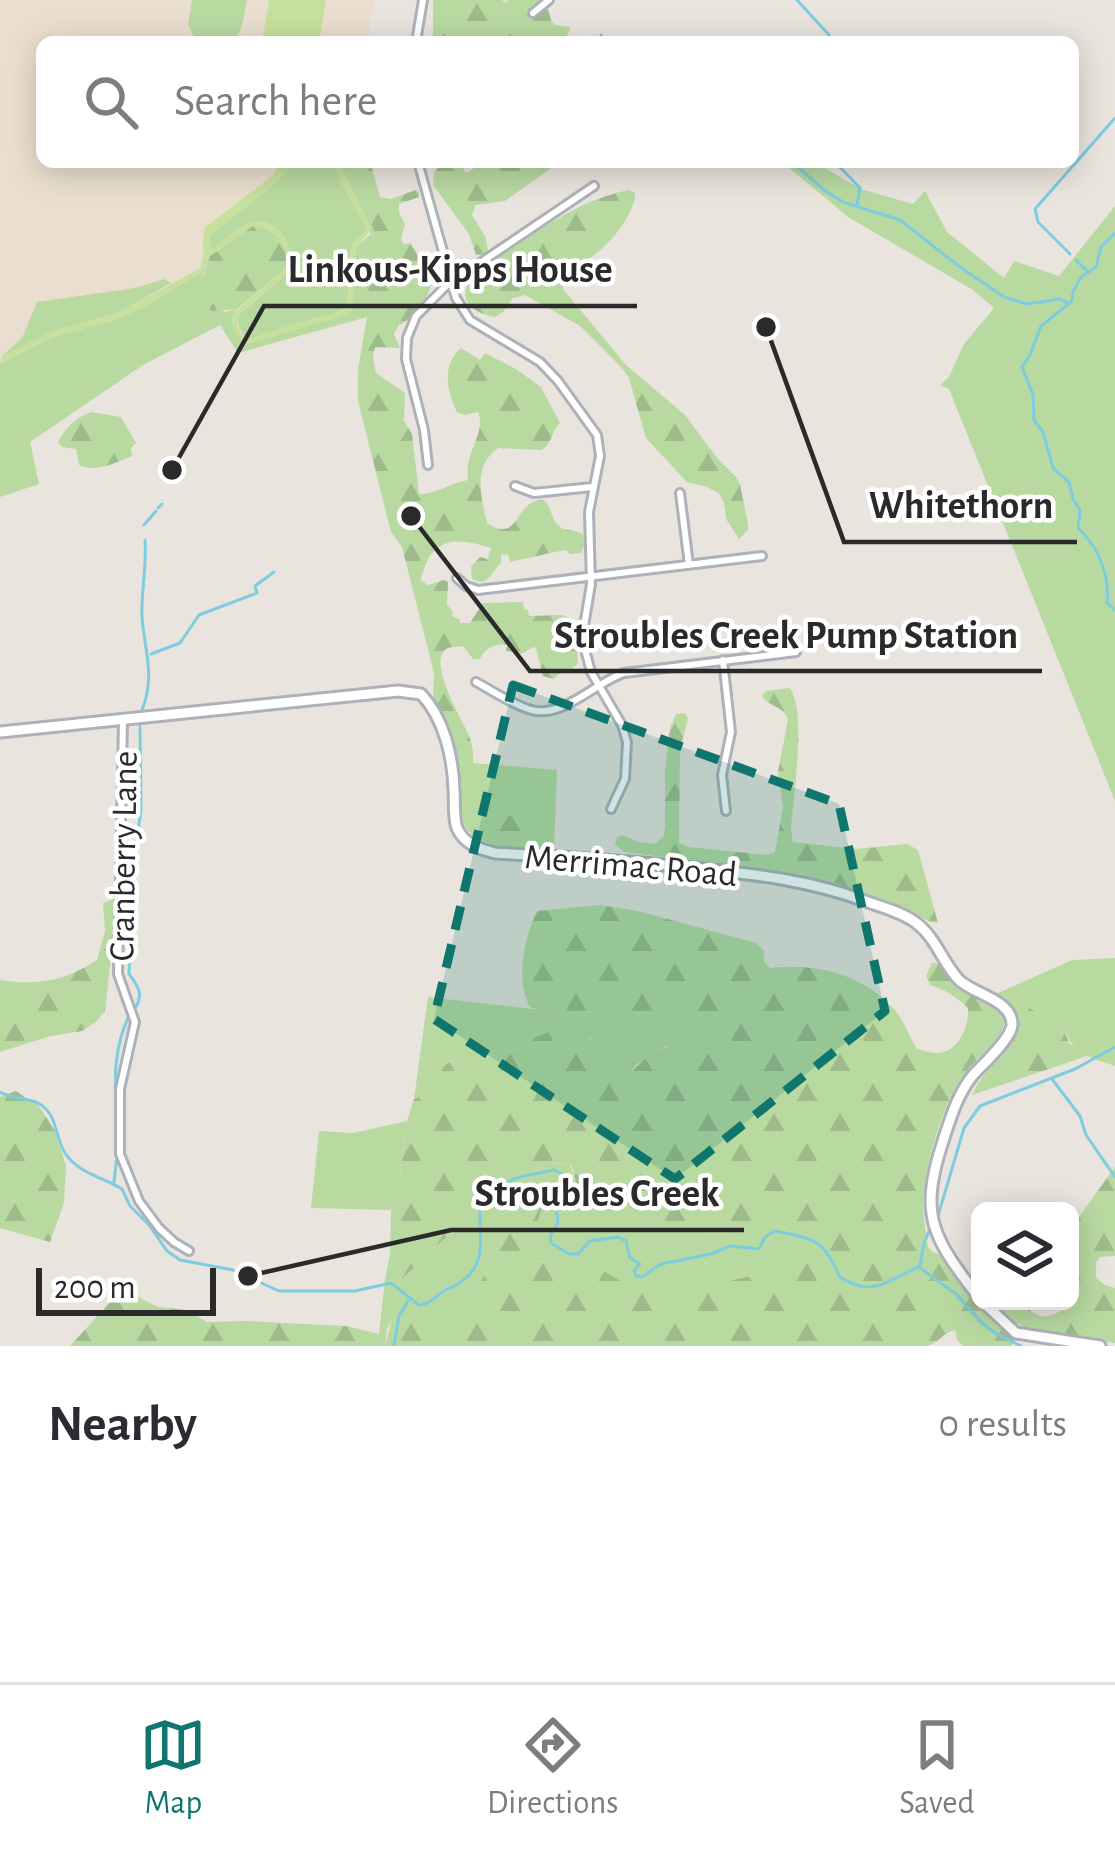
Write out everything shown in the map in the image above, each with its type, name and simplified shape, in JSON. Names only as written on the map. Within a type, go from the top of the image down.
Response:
[{"type":"street","points":[[417,36],[423,0]]},
{"type":"street","points":[[532,13],[549,0]]},
{"type":"street","points":[[422,168],[458,303],[470,320],[540,362],[592,426],[600,451],[589,512],[591,578],[582,638],[588,664],[622,725],[628,749],[624,783],[611,809]]},
{"type":"street","points":[[428,465],[407,367],[406,346],[420,309],[594,186]]},
{"type":"street","points":[[515,486],[534,493],[592,488]]},
{"type":"street","points":[[680,493],[689,566]]},
{"type":"street","points":[[457,578],[478,590],[762,556]]},
{"type":"street","points":[[476,682],[540,712],[563,707],[598,684],[631,671],[796,652]]},
{"type":"street","points":[[723,660],[731,732],[722,775],[726,811]]},
{"type":"street","name":"Merrimac Road","points":[[0,731],[398,692],[421,694],[439,720],[450,755],[457,828],[476,849],[804,881],[906,916],[931,936],[958,979],[999,1004],[1012,1021],[1008,1035],[954,1105],[929,1202],[933,1223],[971,1287]]},
{"type":"street","name":"Cranberry Lane","points":[[123,720],[118,974],[135,1022],[120,1090],[120,1154],[139,1201],[159,1228],[190,1251]]},
{"type":"street","name":"Merrimac Road","points":[[992,1310],[1016,1333],[1027,1336]]},
{"type":"street","points":[[1016,1345],[1027,1336],[1100,1346]]},
{"type":"highlighted area","points":[[513,685],[839,804],[885,1011],[675,1179],[434,1019]]},
{"type":"shaded area","points":[[0,0],[374,0],[368,36],[36,36],[36,168],[363,168],[369,317],[238,353],[220,325],[143,365],[30,442],[39,484],[0,497]]},
{"type":"green space","points":[[192,0],[247,0],[236,36],[194,36],[188,25]]},
{"type":"green space","points":[[269,0],[326,0],[320,36],[263,36]]},
{"type":"green space","points":[[433,0],[546,0],[555,25],[571,27],[566,36],[433,36]]},
{"type":"green space","points":[[278,168],[288,168],[210,235],[211,250],[241,227],[261,221],[277,228],[288,244],[291,264],[288,273],[238,316],[239,330],[249,339],[347,307],[351,245],[367,229],[336,168],[342,168],[372,229],[356,247],[349,314],[249,344],[242,342],[234,330],[233,314],[285,269],[289,260],[277,237],[253,226],[210,256],[202,272],[142,308],[53,337],[0,364],[1,357],[51,332],[122,311],[199,269],[205,227]]},
{"type":"green space","points":[[288,168],[336,168],[366,231],[354,242],[347,307],[249,339],[239,328],[238,316],[288,273],[278,229],[264,222],[210,251],[210,235]]},
{"type":"green space","points":[[342,168],[354,168],[374,231],[364,279],[367,317],[238,353],[220,325],[143,365],[30,442],[39,484],[0,497],[0,364],[53,337],[142,308],[202,272],[210,256],[196,298],[225,312],[237,309],[233,322],[242,342],[336,318],[352,309],[356,247],[371,234]]},
{"type":"green space","points":[[372,168],[380,197],[419,192],[419,197],[399,204],[405,224],[401,238],[403,244],[410,243],[425,275],[433,273],[431,286],[419,310],[394,334],[400,348],[375,347],[373,357],[376,373],[405,393],[404,421],[412,434],[419,494],[468,480],[480,420],[478,412],[457,412],[448,370],[461,348],[480,360],[485,353],[541,387],[560,423],[542,450],[498,448],[484,464],[480,482],[487,523],[506,529],[526,507],[543,500],[557,524],[583,534],[585,544],[581,553],[566,550],[510,562],[508,554],[501,555],[501,563],[481,582],[472,579],[471,567],[480,557],[488,559],[491,548],[452,542],[438,547],[428,559],[420,580],[428,585],[448,582],[447,605],[460,623],[470,623],[483,603],[523,602],[529,616],[562,615],[576,624],[578,663],[553,679],[543,676],[533,647],[521,654],[499,645],[480,659],[473,659],[463,646],[445,650],[441,658],[444,681],[473,750],[468,792],[462,791],[443,714],[433,698],[434,673],[358,401],[367,317],[364,279],[374,231],[354,169]]},
{"type":"green space","points":[[438,168],[463,168],[466,173],[474,168],[552,168],[505,201],[476,205],[472,215],[488,250],[476,255],[469,234],[433,185]]},
{"type":"green space","points":[[789,168],[824,168],[861,189],[913,204],[925,191],[947,232],[1004,278],[1014,261],[1059,276],[1115,206],[1115,801],[949,389],[940,385],[949,377],[964,344],[994,308],[973,290],[848,217]]},
{"type":"green space","points":[[629,190],[635,199],[623,224],[597,252],[564,275],[563,289],[626,365],[685,415],[736,477],[748,524],[739,539],[726,519],[719,493],[687,482],[646,438],[629,378],[580,326],[525,295],[513,298],[495,317],[479,312],[466,298],[472,276],[528,238],[587,204]]},
{"type":"green space","points":[[253,226],[281,241],[289,260],[285,269],[237,309],[213,311],[201,306],[197,283],[210,256]]},
{"type":"green space","points":[[164,279],[171,283],[122,311],[51,332],[1,357],[22,338],[37,302],[135,288]]},
{"type":"green space","points":[[91,412],[121,417],[136,443],[132,456],[92,468],[79,465],[76,449],[62,447],[58,442],[68,427]]},
{"type":"green space","points":[[790,688],[798,716],[793,842],[856,849],[907,844],[918,850],[938,923],[831,882],[624,852],[615,845],[622,835],[655,844],[663,837],[670,728],[676,714],[685,713],[679,843],[766,855],[775,852],[783,807],[778,772],[788,719],[762,696],[766,691]]},
{"type":"green space","points":[[462,762],[557,770],[554,849],[498,846],[473,835],[460,812]]},
{"type":"green space","points":[[510,816],[549,834],[553,842],[514,847],[475,837],[475,832],[494,819]]},
{"type":"green space","points":[[114,899],[105,1011],[82,1031],[0,1052],[0,980],[50,980],[97,960],[105,931],[103,903]]},
{"type":"green space","points":[[600,905],[756,943],[770,968],[820,969],[866,986],[893,1008],[917,1049],[945,1052],[961,1037],[967,1023],[968,1008],[930,985],[926,976],[932,963],[939,963],[961,986],[1001,1012],[1006,1018],[999,1035],[962,1077],[948,1103],[931,1154],[923,1207],[928,1247],[941,1255],[971,1294],[971,1310],[984,1310],[1014,1338],[1012,1346],[964,1346],[955,1330],[927,1346],[385,1346],[392,1319],[441,1317],[469,1301],[485,1271],[502,1203],[528,1188],[541,1189],[543,1199],[534,1240],[539,1262],[580,1259],[622,1281],[664,1287],[740,1278],[763,1272],[793,1255],[788,1229],[779,1225],[738,1238],[656,1228],[643,1218],[590,1206],[578,1190],[571,1165],[552,1162],[509,1170],[488,1186],[465,1219],[402,1279],[396,1283],[385,1279],[407,1121],[414,1099],[429,1091],[445,1065],[459,1057],[474,1061],[495,1055],[503,1061],[533,1038],[589,1022],[592,1032],[582,1061],[624,1079],[651,1053],[669,1046],[674,1056],[689,1032],[691,1022],[686,1015],[530,1007],[523,984],[523,959],[537,911]]},
{"type":"green space","points":[[1115,958],[1115,1066],[1081,1052],[1061,1022],[996,994],[1072,960]]},
{"type":"green space","points":[[996,994],[1061,1022],[1069,1043],[1087,1056],[972,1095],[1013,1034],[1013,1009]]},
{"type":"green space","points":[[428,997],[539,1010],[686,1015],[691,1022],[673,1057],[665,1046],[636,1065],[624,1080],[582,1061],[582,1050],[592,1038],[569,1028],[533,1038],[503,1061],[495,1055],[474,1061],[459,1057],[445,1065],[429,1091],[414,1099]]},
{"type":"green space","points":[[16,1091],[39,1106],[55,1131],[66,1166],[64,1203],[50,1242],[0,1228],[0,1097]]},
{"type":"green space","points":[[407,1121],[391,1210],[311,1208],[319,1131],[353,1133]]},
{"type":"green space","points":[[551,1162],[570,1165],[578,1190],[656,1228],[738,1238],[778,1225],[788,1229],[793,1255],[763,1272],[715,1283],[629,1284],[575,1263],[538,1262],[532,1238],[544,1201],[502,1203],[485,1271],[469,1301],[441,1317],[392,1319],[385,1346],[371,1346],[379,1334],[385,1279],[396,1283],[402,1279],[465,1219],[488,1186],[509,1170]]},
{"type":"green space","points":[[1115,1167],[1115,1256],[1100,1257],[1096,1278],[1115,1288],[1115,1343],[1031,1330],[998,1310],[1029,1310],[1046,1316],[1079,1310],[1079,1217]]},
{"type":"green space","points":[[122,1289],[158,1307],[187,1310],[207,1322],[346,1326],[379,1334],[371,1346],[70,1346]]},
{"type":"waterway","points":[[797,0],[829,35]]},
{"type":"waterway","points":[[1079,159],[1115,118]]},
{"type":"waterway","points":[[799,168],[843,202],[900,220],[1004,297],[1027,304],[1060,299],[1069,304]]},
{"type":"waterway","points":[[841,168],[860,188],[857,204]]},
{"type":"waterway","points":[[1070,254],[1038,222],[1035,209],[1071,168]]},
{"type":"waterway","points":[[1115,233],[1101,247],[1096,267],[1081,277],[1072,301],[1041,326],[1022,367],[1033,395],[1034,420],[1043,432],[1053,468],[1069,482],[1080,510],[1078,528],[1101,562],[1107,603],[1115,610]]},
{"type":"waterway","points":[[1076,260],[1088,272]]},
{"type":"waterway","points":[[158,508],[162,504]]},
{"type":"waterway","points":[[144,525],[156,511]]},
{"type":"waterway","points":[[142,710],[149,674],[142,616],[145,540]]},
{"type":"waterway","points":[[151,654],[180,643],[199,615],[257,593],[255,586],[274,572]]},
{"type":"waterway","points":[[135,853],[141,810],[140,726]]},
{"type":"waterway","points":[[134,862],[129,974],[139,993],[136,1007]]},
{"type":"waterway","points":[[117,1134],[117,1059],[129,1016]]},
{"type":"waterway","points":[[938,1216],[964,1128],[980,1106],[1075,1069],[1115,1047]]},
{"type":"waterway","points":[[1052,1079],[1115,1177]]},
{"type":"waterway","points":[[0,1092],[45,1108],[71,1160],[122,1189],[167,1251],[180,1260],[233,1270],[279,1291],[355,1291],[391,1283],[419,1305],[426,1303],[461,1282],[475,1267],[480,1210],[496,1190],[511,1180],[554,1170],[563,1180],[551,1243],[578,1254],[590,1241],[618,1237],[626,1241],[630,1258],[640,1264],[636,1276],[661,1264],[730,1246],[759,1249],[775,1231],[816,1243],[840,1277],[862,1286],[880,1285],[918,1267]]},
{"type":"waterway","points":[[114,1182],[117,1156]]},
{"type":"waterway","points":[[920,1265],[930,1229]]},
{"type":"waterway","points":[[920,1268],[956,1294],[995,1333],[1021,1346]]},
{"type":"waterway","points":[[394,1346],[399,1316],[408,1301]]},
{"type":"place","name":"Whitethorn","points":[[766,327]]},
{"type":"place","name":"Linkous-Kipps House","points":[[172,470]]},
{"type":"place","name":"Stroubles Creek Pump Station","points":[[411,516]]},
{"type":"place","name":"Stroubles Creek","points":[[248,1276]]}]
